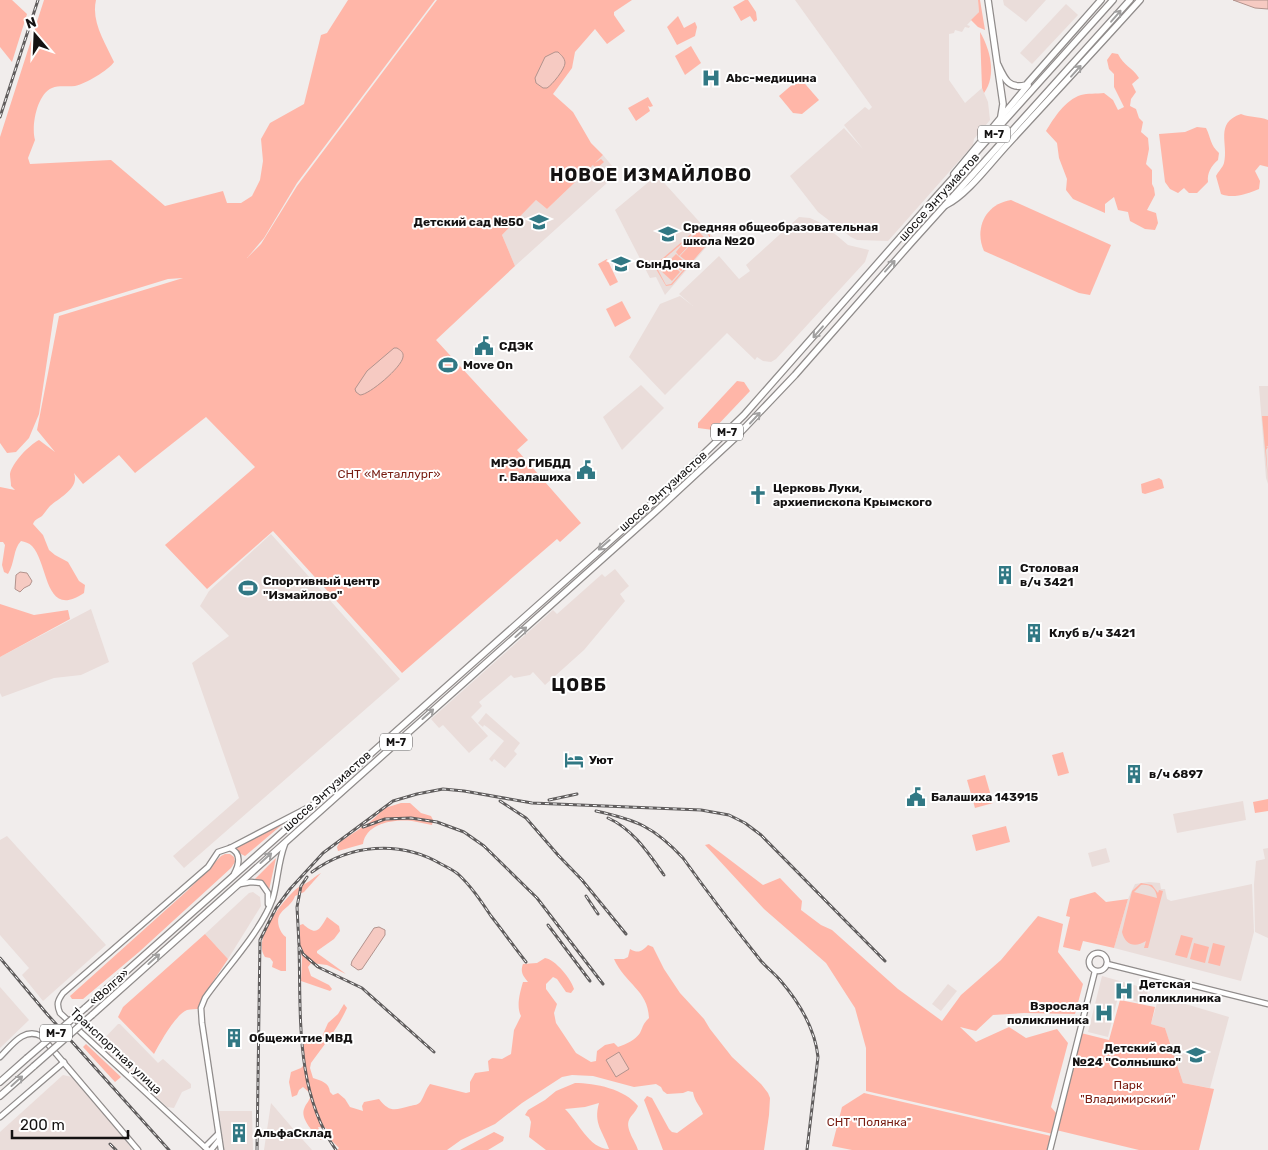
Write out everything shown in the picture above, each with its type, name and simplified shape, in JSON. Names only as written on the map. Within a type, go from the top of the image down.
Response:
[{"type":"main road","points":[[988,0],[1003,107],[999,121]]},
{"type":"main road","points":[[935,198],[1030,81],[1101,0]]},
{"type":"main road","name":"шоссе Энтузиастов","points":[[223,884],[655,501],[702,457],[788,367],[935,198],[1114,0]]},
{"type":"main road","name":"шоссе Энтузиастов","points":[[230,891],[735,438],[795,374],[1130,0]]},
{"type":"main road","points":[[945,206],[953,202],[972,183],[1140,0]]},
{"type":"main road","points":[[998,65],[1004,79],[1011,85],[1023,86],[1030,81]]},
{"type":"main road","name":"«Волга»","points":[[0,1082],[223,884]]},
{"type":"main road","name":"«Волга»","points":[[0,1096],[230,891]]},
{"type":"street","points":[[234,874],[239,859],[234,850],[230,848],[310,806]]},
{"type":"street","points":[[221,1150],[201,1008],[205,998],[251,937],[268,908],[286,841]]},
{"type":"street","name":"Транспортная улица","points":[[208,1149],[60,1013],[57,1007],[62,993],[208,867],[218,852],[230,848]]},
{"type":"street","points":[[235,885],[249,882],[261,883],[268,893],[268,908]]},
{"type":"street","points":[[1099,952],[1105,955],[1107,964],[1104,969],[1095,971],[1090,967],[1088,961],[1093,953],[1099,952]]},
{"type":"street","points":[[1107,964],[1268,1004]]},
{"type":"street","points":[[1050,1150],[1095,971]]},
{"type":"street","points":[[0,1057],[22,1037],[33,1033],[41,1036],[138,1150]]},
{"type":"street","points":[[0,1117],[64,1062]]},
{"type":"street","points":[[208,1149],[218,1132]]},
{"type":"street","points":[[208,1149],[219,1140]]},
{"type":"shaded area","points":[[795,0],[978,0],[979,12],[967,25],[970,26],[969,28],[965,27],[962,32],[955,30],[954,33],[949,34],[949,80],[965,103],[982,88],[988,102],[990,120],[974,139],[973,145],[888,241],[857,240],[851,237],[818,212],[790,176],[844,128],[863,149],[844,125],[865,107],[869,110],[872,107]]},
{"type":"shaded area","points":[[1003,0],[1046,0],[1026,22],[1004,5]]},
{"type":"shaded area","points":[[1233,0],[1268,0],[1268,9],[1255,8]]},
{"type":"shaded area","points":[[1066,4],[1078,15],[1032,64],[1020,53]]},
{"type":"shaded area","points":[[558,52],[564,58],[564,66],[552,84],[547,88],[543,88],[536,83],[535,78],[545,57]]},
{"type":"shaded area","name":"Детский сад №50","points":[[603,155],[618,173],[515,266],[502,235],[536,200],[547,209]]},
{"type":"shaded area","name":"Средняя общеобразовательная школа №20","points":[[657,175],[714,238],[665,295],[656,277],[650,278],[615,210]]},
{"type":"shaded area","points":[[799,217],[810,218],[823,224],[848,245],[869,250],[865,262],[776,359],[771,362],[763,361],[757,357],[755,360],[727,333],[665,395],[629,357],[660,304],[680,296],[693,306],[679,294],[719,256],[739,279],[750,271],[746,265]]},
{"type":"shaded area","points":[[394,348],[400,350],[403,355],[397,367],[384,380],[364,394],[360,395],[356,392],[355,389],[367,371]]},
{"type":"shaded area","points":[[641,385],[664,408],[622,450],[603,417]]},
{"type":"shaded area","points":[[1259,386],[1268,386],[1268,484],[1266,478]]},
{"type":"shaded area","points":[[271,534],[400,679],[184,868],[173,856],[239,798],[192,663],[229,636],[200,606],[209,591]]},
{"type":"shaded area","points":[[615,569],[629,586],[620,594],[625,601],[584,650],[545,685],[533,672],[530,675],[514,678],[511,675],[479,702],[482,706],[471,717],[488,736],[469,753],[443,725],[439,728],[431,719],[553,610],[557,614],[602,574],[605,577]]},
{"type":"shaded area","points":[[20,572],[27,573],[32,581],[30,585],[20,592],[15,589],[16,575]]},
{"type":"shaded area","points":[[91,609],[109,662],[81,675],[54,678],[2,697],[0,693],[0,657]]},
{"type":"shaded area","points":[[486,713],[520,743],[514,751],[517,754],[505,768],[494,759],[492,762],[489,759],[504,741],[487,727],[484,725],[483,727],[478,723]]},
{"type":"shaded area","points":[[1243,801],[1246,820],[1177,833],[1173,814]]},
{"type":"shaded area","points":[[7,836],[106,945],[43,1001],[22,975],[29,968],[0,935],[0,840]]},
{"type":"shaded area","points":[[1106,848],[1110,862],[1092,867],[1088,853]]},
{"type":"shaded area","points":[[1268,848],[1268,938],[1255,932],[1254,884],[1256,861],[1265,859],[1263,849]]},
{"type":"shaded area","points":[[1160,883],[1161,889],[1165,889],[1167,899],[1171,901],[1252,884],[1254,932],[1241,981],[1114,948],[1128,899],[1135,884]]},
{"type":"shaded area","points":[[253,892],[260,897],[261,906],[228,959],[205,934],[249,893]]},
{"type":"shaded area","points":[[379,927],[385,930],[385,935],[362,969],[358,970],[351,965],[352,961],[374,928]]},
{"type":"shaded area","points":[[1102,976],[1148,989],[1145,1004],[1118,997],[1108,1037],[1088,1032]]},
{"type":"shaded area","points":[[948,984],[957,991],[941,1011],[932,1004]]},
{"type":"shaded area","points":[[0,987],[29,1020],[0,1048]]},
{"type":"shaded area","name":"Детский сад №24 \"Солнышко\"","points":[[1159,996],[1229,1017],[1210,1088],[1183,1083],[1165,1028],[1151,1024]]},
{"type":"shaded area","points":[[118,1024],[158,1063],[163,1059],[191,1084],[191,1088],[182,1092],[174,1108],[167,1107],[99,1044]]},
{"type":"shaded area","points":[[619,1052],[629,1069],[616,1077],[606,1060]]},
{"type":"shaded area","points":[[63,1075],[72,1077],[132,1150],[0,1150],[0,1132]]},
{"type":"shaded area","points":[[271,1103],[295,1131],[312,1150],[264,1150]]},
{"type":"shaded area","points":[[219,1111],[252,1111],[253,1150],[224,1150]]},
{"type":"green space","points":[[0,0],[12,0],[27,14],[12,62],[0,47]]},
{"type":"green space","name":"СНТ «Металлург»","points":[[44,0],[96,0],[95,16],[97,24],[114,62],[102,73],[85,83],[75,86],[55,87],[47,91],[42,97],[36,111],[35,140],[28,158],[30,164],[111,160],[165,206],[223,191],[227,203],[241,203],[252,196],[260,180],[263,161],[261,139],[270,123],[304,104],[321,35],[327,33],[348,0],[435,0],[297,183],[264,238],[247,258],[261,244],[297,186],[437,0],[632,0],[614,12],[614,15],[625,31],[607,44],[595,29],[575,52],[572,68],[553,94],[573,112],[591,143],[603,155],[595,163],[601,159],[604,162],[596,169],[593,165],[547,209],[536,200],[502,235],[515,266],[436,340],[528,440],[517,450],[581,523],[560,542],[557,539],[402,673],[273,531],[207,589],[165,545],[255,467],[206,417],[135,473],[119,455],[83,484],[74,473],[74,483],[71,488],[34,522],[33,524],[43,535],[49,550],[68,562],[79,581],[85,585],[84,593],[71,599],[61,600],[54,595],[37,554],[31,545],[22,541],[18,544],[8,574],[4,572],[2,565],[5,545],[3,542],[0,542],[0,487],[15,490],[11,486],[11,470],[26,450],[35,442],[39,440],[55,452],[37,430],[59,316],[183,278],[168,279],[54,314],[39,414],[29,438],[16,452],[7,453],[0,443],[0,137]]},
{"type":"green space","points":[[748,0],[756,12],[757,20],[754,22],[750,16],[741,21],[733,7]]},
{"type":"green space","points":[[978,0],[980,0],[985,30],[978,27],[971,20],[979,12]]},
{"type":"green space","points":[[678,16],[684,28],[695,22],[697,27],[695,36],[677,45],[667,27]]},
{"type":"green space","points":[[980,32],[987,46],[991,62],[990,78],[984,93],[982,88]]},
{"type":"green space","points":[[691,46],[701,63],[685,75],[675,56]]},
{"type":"green space","points":[[1112,53],[1118,54],[1139,78],[1132,84],[1136,92],[1131,99],[1130,106],[1136,109],[1139,118],[1143,122],[1141,132],[1148,138],[1149,149],[1146,164],[1152,170],[1152,184],[1155,195],[1147,210],[1156,213],[1158,223],[1155,230],[1145,229],[1130,221],[1128,212],[1118,210],[1114,197],[1105,204],[1105,213],[1073,199],[1066,190],[1067,179],[1059,158],[1057,143],[1046,131],[1065,105],[1081,95],[1104,93],[1113,100],[1118,110],[1124,107],[1114,87],[1114,74],[1109,69],[1107,60]]},
{"type":"green space","points":[[800,78],[819,100],[802,114],[793,113],[779,96]]},
{"type":"green space","points":[[648,97],[653,106],[648,106],[650,111],[636,121],[628,108]]},
{"type":"green space","points":[[1241,114],[1268,120],[1268,167],[1260,165],[1255,171],[1260,181],[1259,189],[1250,193],[1230,196],[1221,194],[1216,176],[1224,163],[1225,128],[1233,118]]},
{"type":"green space","points":[[1197,127],[1206,128],[1212,144],[1219,153],[1218,160],[1210,170],[1208,182],[1197,193],[1189,193],[1184,188],[1178,193],[1170,189],[1165,182],[1159,134],[1185,132]]},
{"type":"green space","points":[[1011,200],[1111,245],[1090,295],[1079,293],[984,251],[980,234],[984,219],[994,207],[1002,202]]},
{"type":"green space","points":[[701,227],[710,235],[710,241],[672,285],[666,286],[656,269],[656,264]],"holes":[[[699,229],[703,229],[709,236],[709,240],[698,231],[692,237],[702,247],[705,245],[702,248],[694,241],[680,256],[689,263],[688,265],[676,254],[670,260],[681,271],[686,267],[671,284],[666,285],[657,265],[685,241],[676,252],[679,256],[692,242],[688,238]]]},
{"type":"green space","points":[[607,259],[618,282],[610,286],[598,264]]},
{"type":"green space","points":[[668,261],[680,272],[672,281],[660,270]]},
{"type":"green space","points":[[622,301],[631,318],[615,327],[606,309]]},
{"type":"green space","points":[[737,381],[744,382],[750,391],[713,430],[698,428],[698,423]]},
{"type":"green space","points":[[1262,416],[1268,416],[1268,446],[1266,447],[1268,447],[1266,450],[1268,480]]},
{"type":"green space","points":[[1159,478],[1162,480],[1164,488],[1145,494],[1142,493],[1141,484]]},
{"type":"green space","points":[[0,604],[34,615],[68,610],[70,619],[0,657]]},
{"type":"green space","points":[[1063,752],[1069,773],[1058,776],[1052,755]]},
{"type":"green space","points":[[985,775],[993,803],[975,808],[967,780]]},
{"type":"green space","points":[[1268,799],[1268,811],[1255,813],[1253,802]]},
{"type":"green space","points":[[401,803],[410,803],[421,813],[431,816],[433,820],[432,825],[415,821],[389,822],[369,831],[363,844],[338,851],[337,847],[340,842],[370,822],[385,808]]},
{"type":"green space","points":[[284,823],[245,856],[239,853],[235,847]]},
{"type":"green space","points":[[1006,826],[1010,842],[976,851],[972,835]]},
{"type":"green space","points":[[709,844],[763,885],[780,878],[802,901],[801,910],[821,925],[832,930],[898,989],[942,1021],[961,995],[1001,960],[1038,916],[1063,924],[1058,952],[1083,984],[1075,1014],[1024,1013],[993,1015],[976,1031],[960,1027],[976,1042],[1009,1027],[1026,1038],[1057,1029],[1068,1043],[1051,1107],[1056,1113],[1053,1134],[866,1091],[866,1048],[855,1008],[826,963],[764,909],[705,845]]},
{"type":"green space","points":[[225,854],[230,854],[234,857],[235,862],[231,868],[139,952],[83,999],[72,999],[70,996],[188,890]]},
{"type":"green space","points":[[276,858],[269,890],[261,882],[254,880]]},
{"type":"green space","points":[[321,873],[304,892],[295,896],[281,913],[278,921],[282,933],[286,937],[286,971],[272,967],[273,962],[270,958],[265,957],[262,949],[262,941],[270,921],[298,887]]},
{"type":"green space","points":[[1141,883],[1152,885],[1158,893],[1159,890],[1163,891],[1148,948],[1144,948],[1146,941],[1134,945],[1125,940],[1123,936],[1122,932],[1132,891]],"holes":[[[1141,885],[1154,889],[1157,898],[1134,892]]]},
{"type":"green space","points":[[1095,892],[1106,902],[1128,899],[1114,948],[1083,941],[1080,951],[1063,947],[1070,917],[1066,916],[1070,899]]},
{"type":"green space","points":[[327,917],[339,926],[340,931],[334,939],[317,951],[317,953],[346,974],[327,965],[311,963],[308,967],[311,976],[329,985],[332,989],[330,991],[301,981],[302,958],[299,945],[300,925],[303,924],[314,931],[322,926]]},
{"type":"green space","points":[[205,934],[228,959],[204,995],[199,1009],[187,1010],[178,1017],[154,1054],[118,1017],[123,1007]]},
{"type":"green space","points":[[1181,935],[1193,938],[1187,958],[1175,955]]},
{"type":"green space","points":[[1194,943],[1209,947],[1205,963],[1190,959]]},
{"type":"green space","points":[[1213,943],[1225,946],[1220,966],[1208,963]]},
{"type":"green space","points":[[648,945],[653,947],[664,969],[680,993],[704,1019],[732,1057],[768,1093],[770,1098],[769,1115],[764,1150],[663,1150],[644,1100],[647,1096],[652,1098],[669,1129],[677,1133],[703,1114],[693,1092],[667,1094],[656,1084],[634,1087],[593,1076],[572,1075],[562,1077],[522,1103],[495,1124],[461,1140],[447,1150],[337,1150],[339,1148],[331,1140],[326,1128],[318,1127],[322,1137],[321,1140],[306,1122],[303,1113],[311,1094],[303,1087],[297,1095],[292,1097],[289,1082],[291,1072],[305,1064],[303,1040],[311,1038],[320,1041],[328,1023],[338,1014],[344,1004],[347,1008],[311,1063],[310,1068],[313,1078],[326,1084],[333,1095],[338,1093],[350,1107],[363,1111],[362,1106],[364,1102],[379,1099],[386,1107],[393,1109],[416,1105],[421,1101],[430,1084],[466,1093],[470,1092],[470,1082],[475,1073],[489,1071],[488,1061],[492,1058],[502,1059],[511,1054],[514,1030],[521,1016],[519,1004],[521,990],[523,982],[528,982],[522,974],[523,964],[537,963],[545,958],[562,970],[574,989],[571,993],[566,992],[557,979],[553,977],[546,984],[546,989],[557,1004],[554,1013],[556,1023],[576,1053],[591,1062],[596,1061],[597,1051],[605,1045],[614,1043],[618,1047],[636,1038],[649,1018],[645,1000],[624,975],[614,959],[624,959],[628,957],[630,949],[640,951]]},
{"type":"green space","name":"Парк \"Владимирский\"","points":[[1120,1000],[1155,1007],[1151,1024],[1165,1028],[1183,1083],[1214,1089],[1199,1150],[1139,1150],[1056,1130],[1081,1033],[1109,1040]]},
{"type":"green space","points":[[86,1044],[121,1077],[115,1082],[83,1047]]},
{"type":"green space","points":[[575,1083],[591,1084],[618,1091],[632,1100],[638,1106],[629,1120],[628,1127],[638,1150],[546,1150],[529,1137],[531,1122],[529,1117],[525,1115],[528,1110],[556,1091]],"holes":[[[599,1103],[597,1110],[599,1127],[609,1149],[602,1148],[590,1140],[565,1109],[585,1107]]]},
{"type":"green space","name":"СНТ \"Полянка\"","points":[[864,1093],[1051,1136],[1048,1150],[852,1150],[832,1146],[842,1107]]},
{"type":"green space","points":[[494,1132],[504,1137],[503,1141],[488,1150],[460,1150]]},
{"type":"railway","points":[[0,117],[38,0]]},
{"type":"railway","points":[[257,1150],[260,940],[276,908],[290,889],[323,853],[393,801],[443,789],[532,803],[701,810],[729,815],[745,823],[761,835],[885,961]]},
{"type":"railway","points":[[549,800],[577,794]]},
{"type":"railway","points":[[500,801],[526,818],[582,880],[626,934]]},
{"type":"railway","points":[[596,811],[644,826],[673,847],[761,961],[794,997],[810,1026],[818,1057],[807,1150]]},
{"type":"railway","points":[[363,827],[385,819],[411,818],[437,822],[464,832],[484,846],[537,898],[603,984]]},
{"type":"railway","points":[[608,818],[633,835],[664,875]]},
{"type":"railway","points":[[312,872],[342,856],[359,851],[392,849],[409,851],[425,856],[452,870],[463,879],[526,962]]},
{"type":"railway","points":[[307,877],[301,886],[297,907],[299,945],[303,954],[318,967],[362,988],[434,1052]]},
{"type":"railway","points":[[586,896],[598,914]]},
{"type":"railway","points":[[548,925],[590,981]]},
{"type":"railway","points":[[299,947],[301,1026],[307,1078],[313,1103],[323,1127],[336,1150]]},
{"type":"railway","points":[[0,958],[47,1014],[169,1150]]},
{"type":"railway","points":[[110,1144],[116,1150]]},
{"type":"place","name":"Abc-медицина","points":[[711,78]]},
{"type":"place","name":"Детский сад №50","points":[[539,222]]},
{"type":"place","name":"Средняя общеобразовательная школа №20","points":[[668,234]]},
{"type":"place","name":"СынДочка","points":[[621,264]]},
{"type":"place","name":"СДЭК","points":[[484,346]]},
{"type":"place","name":"Move On","points":[[448,365]]},
{"type":"place","name":"МРЭО ГИБДД г. Балашиха","points":[[586,470]]},
{"type":"place","name":"Церковь Луки, архиепископа Крымского","points":[[758,495]]},
{"type":"place","name":"Столовая в/ч 3421","points":[[1005,575]]},
{"type":"place","name":"Спортивный центр \"Измайлово\"","points":[[248,588]]},
{"type":"place","name":"Клуб в/ч 3421","points":[[1034,633]]},
{"type":"place","name":"Уют","points":[[574,760]]},
{"type":"place","name":"в/ч 6897","points":[[1134,774]]},
{"type":"place","name":"Балашиха 143915","points":[[916,797]]},
{"type":"place","name":"Детская поликлиника","points":[[1124,991]]},
{"type":"place","name":"Взрослая поликлиника","points":[[1104,1013]]},
{"type":"place","name":"Общежитие МВД","points":[[234,1038]]},
{"type":"place","name":"Детский сад №24 \"Солнышко\"","points":[[1196,1055]]},
{"type":"place","name":"АльфаСклад","points":[[239,1133]]},
{"type":"district","name":"НОВОЕ ИЗМАЙЛОВО","points":[[651,175]]},
{"type":"district","name":"ЦОВБ","points":[[579,685]]}]
